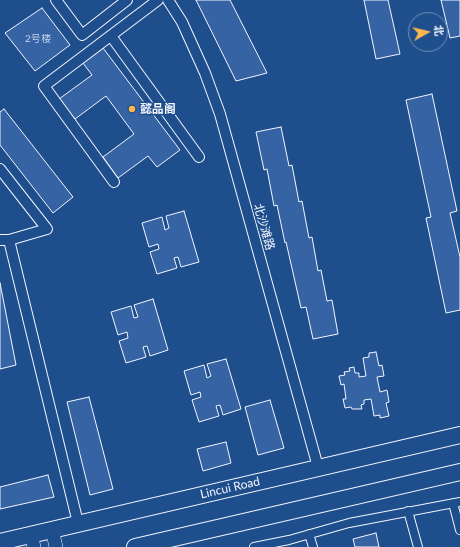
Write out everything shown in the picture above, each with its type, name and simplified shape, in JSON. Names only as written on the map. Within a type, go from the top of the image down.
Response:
[{"type":"main road","name":"Lincui Road","points":[[0,542],[33,540],[52,530],[460,435]]},
{"type":"main road","points":[[135,547],[460,472]]},
{"type":"street","points":[[56,0],[82,35],[127,0]]},
{"type":"street","points":[[114,182],[44,86],[158,0]]},
{"type":"street","name":"北沙滩路","points":[[168,0],[182,22],[205,74],[220,114],[318,468]]},
{"type":"street","points":[[111,36],[199,157]]},
{"type":"street","points":[[0,169],[47,229],[5,240],[78,524]]},
{"type":"street","points":[[254,547],[349,523],[457,502],[460,530]]},
{"type":"street","points":[[408,511],[418,547]]},
{"type":"street","points":[[52,530],[56,547]]},
{"type":"street","points":[[309,534],[313,547]]},
{"type":"building","points":[[196,0],[230,0],[267,73],[236,81]]},
{"type":"building","points":[[364,0],[388,0],[400,54],[376,59]]},
{"type":"building","points":[[441,0],[460,0],[460,36],[450,38],[448,30],[448,12],[444,12]]},
{"type":"building","points":[[42,8],[70,45],[35,71],[5,33]]},
{"type":"building","name":"懿品阁","points":[[103,48],[180,150],[157,167],[148,156],[118,178],[103,157],[134,134],[106,96],[75,119],[59,99],[92,75],[83,63]]},
{"type":"building","points":[[432,94],[457,211],[450,213],[460,257],[460,310],[446,313],[426,218],[431,217],[406,100]]},
{"type":"building","points":[[4,109],[73,197],[53,213],[0,145],[0,112]]},
{"type":"building","points":[[281,127],[289,166],[292,165],[299,202],[302,201],[309,238],[312,237],[318,271],[321,270],[327,301],[332,300],[338,334],[313,339],[306,307],[301,308],[277,205],[274,206],[267,169],[264,170],[256,132]]},
{"type":"building","points":[[184,211],[199,262],[181,267],[178,257],[174,258],[177,268],[157,274],[150,252],[159,249],[158,244],[149,247],[142,223],[162,217],[165,230],[169,228],[166,216]]},
{"type":"building","points":[[0,283],[16,365],[0,369]]},
{"type":"building","points":[[153,299],[168,350],[150,356],[147,346],[143,347],[146,357],[126,363],[119,341],[128,338],[127,332],[118,335],[111,312],[131,306],[134,318],[138,317],[134,305]]},
{"type":"building","points":[[376,352],[379,366],[382,365],[384,376],[377,377],[380,392],[387,390],[389,402],[386,403],[389,416],[380,418],[380,415],[374,416],[371,399],[364,400],[364,404],[361,405],[362,409],[352,409],[351,407],[345,408],[343,399],[346,399],[344,384],[341,385],[339,376],[345,375],[344,372],[350,371],[349,368],[354,367],[355,373],[359,373],[359,377],[366,376],[363,358],[369,357],[369,353]]},
{"type":"building","points":[[226,359],[241,409],[223,415],[220,405],[216,406],[219,416],[199,422],[192,400],[201,397],[200,392],[191,395],[184,371],[204,365],[207,378],[211,376],[207,364]]},
{"type":"building","points":[[89,397],[113,489],[90,495],[67,402]]},
{"type":"building","points":[[270,400],[284,448],[258,455],[245,407]]},
{"type":"building","points":[[226,442],[231,463],[203,471],[197,449]]},
{"type":"building","points":[[48,475],[54,497],[0,509],[0,487]]},
{"type":"building","points":[[376,533],[379,547],[355,547],[353,539]]},
{"type":"place","name":"懿品阁","points":[[132,109]]}]
